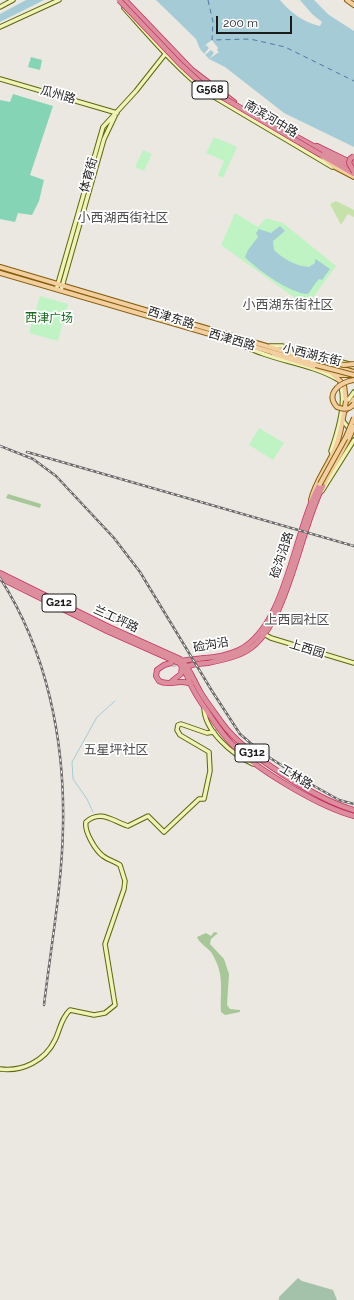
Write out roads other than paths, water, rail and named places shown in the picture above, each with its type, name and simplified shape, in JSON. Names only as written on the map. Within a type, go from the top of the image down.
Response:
[{"type":"highway","name":"南滨河中路","points":[[118,0],[184,68],[205,87],[354,176]]},
{"type":"highway","name":"南滨河中路","points":[[125,0],[207,83],[232,101],[354,169]]},
{"type":"highway","points":[[304,141],[325,149],[354,164]]},
{"type":"highway","points":[[354,156],[350,159],[349,164],[354,176]]},
{"type":"highway","name":"硷沟沿路","points":[[263,633],[287,588],[321,485]]},
{"type":"highway","name":"硷沟沿路","points":[[263,633],[283,587],[310,502],[321,485]]},
{"type":"highway","name":"兰工坪路","points":[[0,573],[182,663]]},
{"type":"highway","name":"兰工坪路","points":[[0,578],[107,631],[182,663]]},
{"type":"highway","name":"硷沟沿","points":[[182,663],[239,650],[263,633]]},
{"type":"highway","name":"硷沟沿","points":[[188,667],[194,661],[224,659],[241,654],[250,649],[263,633]]},
{"type":"highway","points":[[182,663],[181,674],[176,680],[166,682],[160,679],[158,674],[160,669],[172,664],[164,665],[157,670],[156,676],[159,682],[165,684],[183,681],[191,684]]},
{"type":"highway","name":"工林路","points":[[182,663],[188,667],[201,692],[222,723],[249,750],[286,776],[326,799],[354,810]]},
{"type":"highway","name":"工林路","points":[[182,663],[204,708],[234,747],[260,767],[331,809],[354,816]]},
{"type":"main road","points":[[347,0],[354,6]]},
{"type":"main road","name":"西津东路","points":[[0,266],[298,355]]},
{"type":"main road","points":[[0,273],[58,289]]},
{"type":"main road","name":"西津西路","points":[[58,289],[316,365],[354,373]]},
{"type":"main road","points":[[264,349],[282,358],[340,375],[354,373]]},
{"type":"main road","points":[[298,355],[344,365],[354,364]]},
{"type":"main road","points":[[298,355],[354,373]]},
{"type":"main road","points":[[310,502],[314,488],[333,455],[343,421],[342,412],[346,401],[344,385],[328,371]]},
{"type":"main road","points":[[354,380],[345,382],[336,388],[332,393],[332,398],[337,407],[343,409],[351,408],[354,401]]},
{"type":"main road","points":[[342,412],[354,401]]},
{"type":"main road","points":[[321,485],[346,437],[354,418]]},
{"type":"main road","points":[[349,438],[354,426]]},
{"type":"main road","points":[[321,485],[354,431]]},
{"type":"street","points":[[0,7],[13,0]]},
{"type":"street","points":[[0,27],[59,0]]},
{"type":"street","name":"南滨河中路","points":[[118,0],[166,54],[209,94],[354,176]]},
{"type":"street","name":"体育街","points":[[58,289],[104,139],[117,113],[171,48]]},
{"type":"street","name":"瓜州路","points":[[0,79],[117,113]]},
{"type":"street","points":[[236,341],[267,355],[319,371],[340,382],[342,388],[342,412],[331,451],[333,455]]},
{"type":"street","name":"小西湖东街","points":[[270,346],[282,346],[354,364]]},
{"type":"street","points":[[319,371],[328,371]]},
{"type":"street","points":[[342,412],[354,392]]},
{"type":"street","points":[[343,421],[348,429],[354,431]]},
{"type":"street","points":[[316,498],[326,487],[346,450],[354,440]]},
{"type":"street","name":"上西园","points":[[263,633],[354,663]]},
{"type":"street","points":[[204,708],[204,714],[214,732],[229,750],[243,760],[260,767]]},
{"type":"street","points":[[0,1069],[7,1070],[27,1066],[42,1056],[52,1044],[64,1015],[70,1010],[94,1015],[105,1013],[115,1005],[105,944],[124,889],[125,881],[120,865],[102,856],[97,850],[85,825],[90,819],[104,816],[128,826],[148,816],[164,832],[194,803],[199,799],[204,798],[210,771],[209,752],[180,735],[177,730],[178,725],[181,724],[207,732],[214,732]]},
{"type":"water","points":[[26,0],[44,0],[0,22],[0,14]]},
{"type":"water","points":[[156,0],[280,0],[288,9],[298,16],[314,25],[320,26],[322,22],[312,14],[300,0],[314,0],[329,15],[354,31],[354,147],[284,113],[225,67],[209,59],[200,49],[196,39]]},
{"type":"water","points":[[280,226],[285,231],[273,241],[274,250],[290,262],[309,267],[315,263],[315,259],[330,269],[322,280],[319,279],[317,281],[308,294],[293,290],[274,280],[245,257],[248,250],[258,237],[256,233],[259,229],[271,233]]},
{"type":"waterway","points":[[93,812],[87,799],[73,779],[72,762],[97,717],[115,701]]},
{"type":"tunnel","points":[[172,665],[196,662]]},
{"type":"railway","points":[[0,446],[33,459],[56,476],[114,538],[140,572],[212,691],[240,734],[261,752],[307,782],[339,800],[354,804]]},
{"type":"railway","points":[[27,452],[354,546]]},
{"type":"railway","points":[[0,578],[16,606],[30,636],[41,666],[50,698],[61,762],[63,795],[61,871],[44,1005]]},
{"type":"district","name":"小西湖西街社区","points":[[123,218]]},
{"type":"district","name":"小西湖东街社区","points":[[288,305]]},
{"type":"district","name":"上西园社区","points":[[297,620]]},
{"type":"district","name":"五星坪社区","points":[[116,750]]},
{"type":"park label","name":"西津广场","points":[[49,318]]}]
